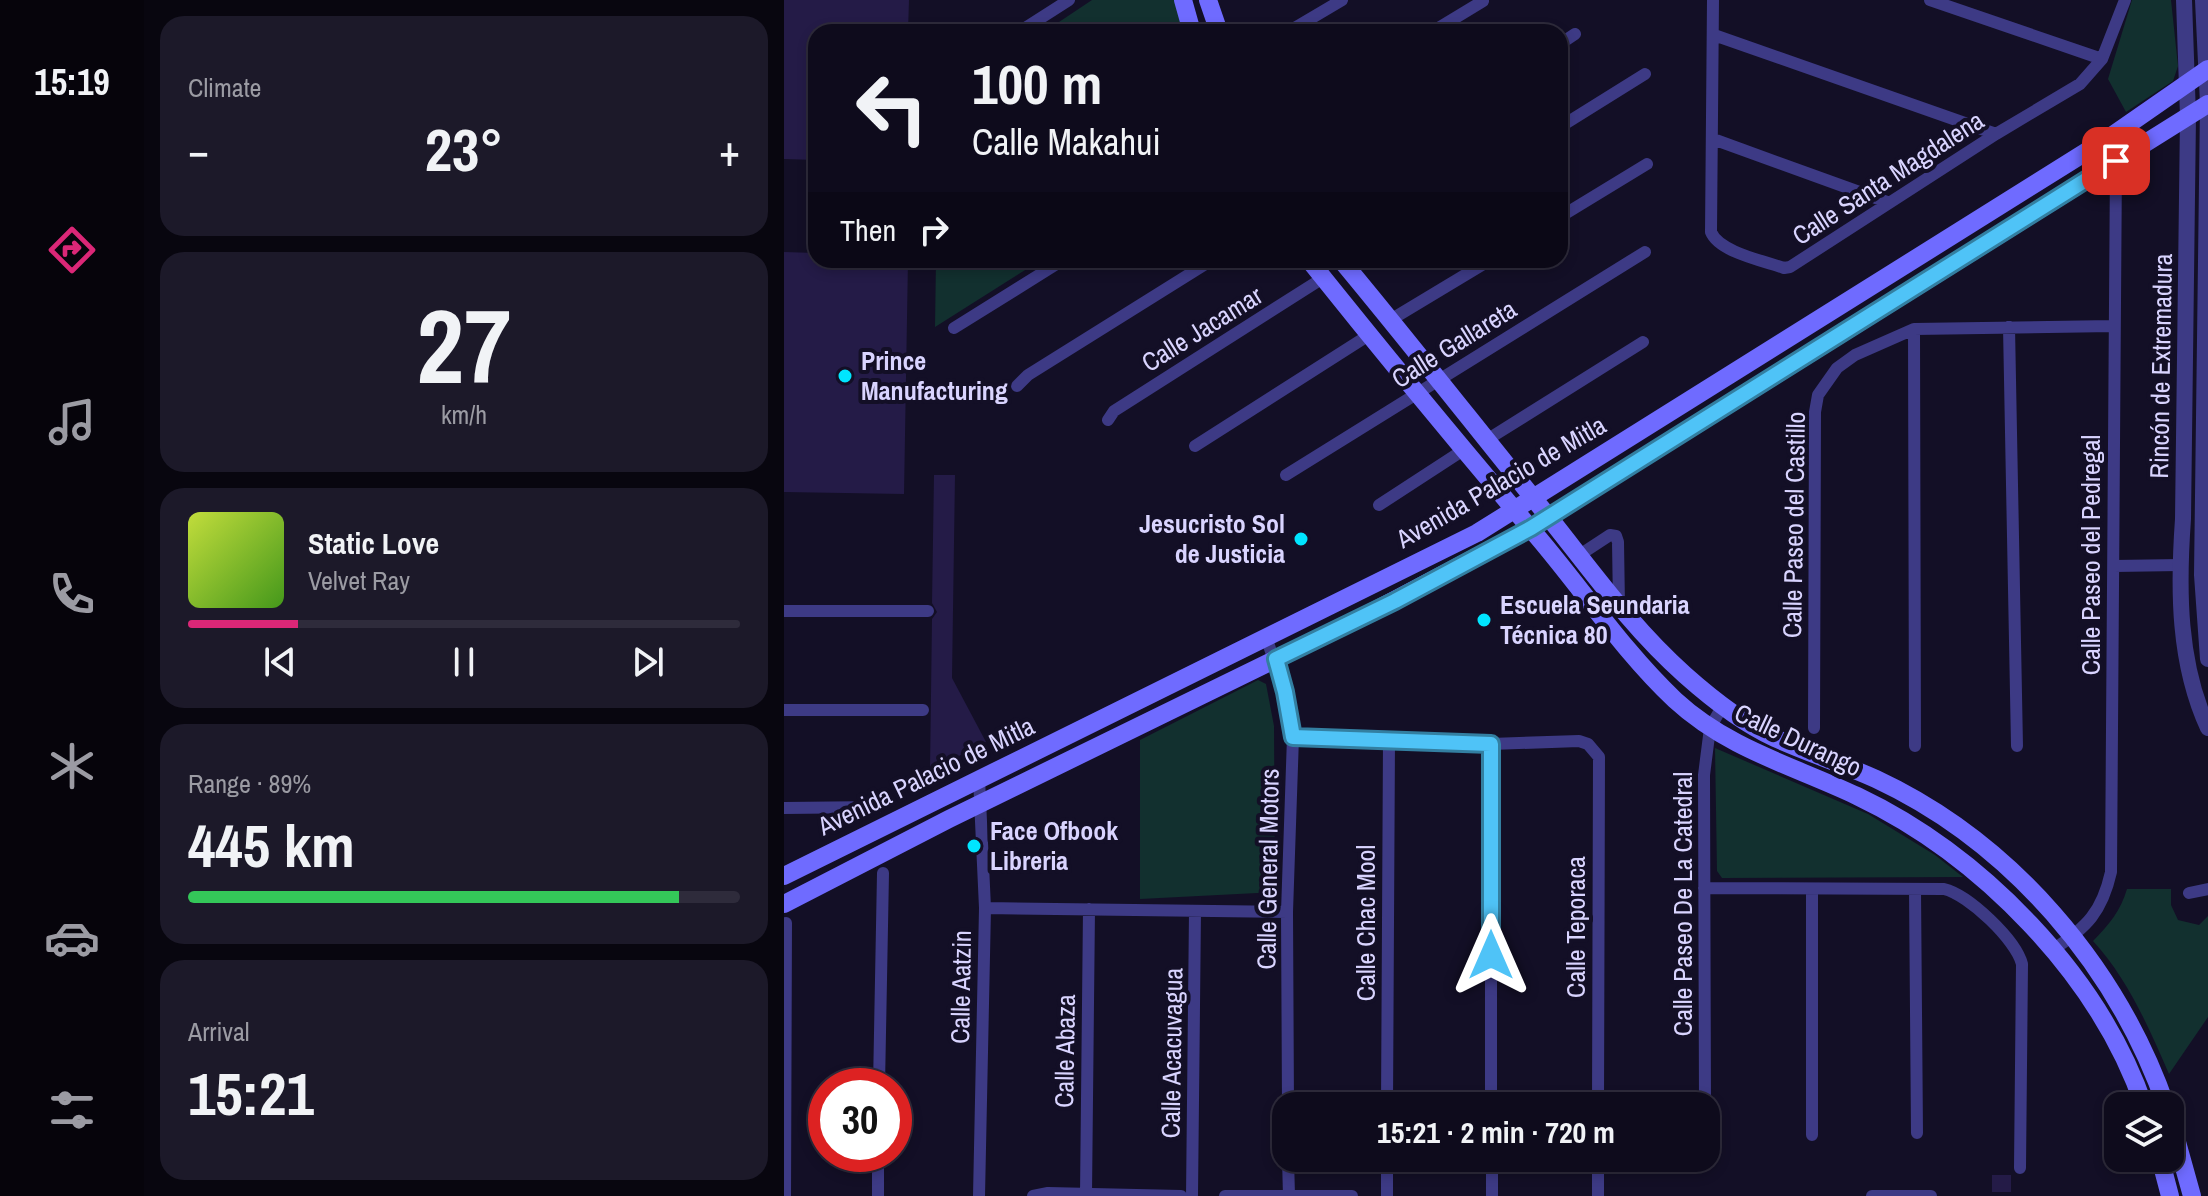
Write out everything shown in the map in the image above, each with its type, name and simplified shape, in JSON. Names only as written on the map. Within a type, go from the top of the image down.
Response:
[{"type":"main road","points":[[1183,0],[1190,24]]},
{"type":"main road","points":[[1208,0],[1216,24]]},
{"type":"main road","name":"Avenida Palacio de Mitla","points":[[784,876],[1446,549],[1514,510],[2113,135],[2208,69]]},
{"type":"main road","name":"Avenida Palacio de Mitla","points":[[784,904],[980,804],[1395,601],[1531,528],[2208,104]]},
{"type":"main road","name":"Calle Durango","points":[[1315,268],[1531,528],[1594,609],[1675,700],[1710,728],[1744,747],[1902,818],[1951,852],[1997,890],[2054,949],[2105,1025],[2137,1092]]},
{"type":"main road","name":"Calle Durango","points":[[1350,268],[1619,606],[1687,677],[1743,721],[1773,737],[1876,779],[1936,814],[1982,846],[2051,909],[2129,1021],[2153,1068],[2161,1092]]},
{"type":"main road","points":[[2184,1167],[2192,1196]]},
{"type":"main road","points":[[2164,1172],[2170,1196]]},
{"type":"street","points":[[1032,24],[1069,0]]},
{"type":"street","points":[[1302,24],[1342,0]]},
{"type":"street","name":"Calle Santa Magdalena","points":[[1713,0],[1713,139],[1709,226],[1713,238],[1723,247],[1784,268],[2080,84],[2102,59],[2125,0]]},
{"type":"street","points":[[1930,0],[2102,59]]},
{"type":"street","name":"Rincón de Extremadura","points":[[2184,0],[2188,116],[2180,565],[2183,632],[2189,671],[2208,728]]},
{"type":"street","name":"Rincón de Extremadura","points":[[2203,0],[2208,104],[2206,525],[2202,575],[2208,659]]},
{"type":"street","points":[[1445,24],[1483,1]]},
{"type":"street","points":[[1568,39],[1575,34]]},
{"type":"street","points":[[1714,35],[1996,134]]},
{"type":"street","points":[[1568,122],[1645,74]]},
{"type":"street","points":[[1713,139],[1887,202]]},
{"type":"street","name":"Calle Paseo del Pedregal","points":[[2054,949],[2097,913],[2111,872],[2116,161]]},
{"type":"street","points":[[1568,212],[1647,164]]},
{"type":"street","name":"Calle Gallareta","points":[[1286,475],[1645,252]]},
{"type":"street","points":[[954,328],[1050,268]]},
{"type":"street","points":[[1017,386],[1028,375],[1199,268]]},
{"type":"street","points":[[1392,319],[1477,268]]},
{"type":"street","name":"Calle Jacamar","points":[[1108,420],[1114,411],[1323,278]]},
{"type":"street","name":"Calle Paseo del Castillo","points":[[1814,728],[1815,412],[1818,395],[1837,368],[1855,355],[1914,329],[2113,326]]},
{"type":"street","points":[[2009,327],[2017,746]]},
{"type":"street","points":[[1914,329],[1915,746]]},
{"type":"street","points":[[1195,446],[1369,335]]},
{"type":"street","points":[[1485,441],[1643,342]]},
{"type":"street","points":[[1379,505],[1465,449]]},
{"type":"street","points":[[2183,519],[2206,525]]},
{"type":"street","points":[[1578,556],[1610,535],[1616,536],[1619,606]]},
{"type":"street","points":[[2114,566],[2180,565]]},
{"type":"street","points":[[784,611],[928,611]]},
{"type":"street","name":"Calle General Motors","points":[[1266,637],[1285,692],[1293,737],[1287,912],[1288,1092]]},
{"type":"street","name":"Calle Paseo De La Catedral","points":[[1705,1092],[1704,775],[1710,728],[1723,705]]},
{"type":"street","points":[[784,710],[923,710]]},
{"type":"street","points":[[1293,737],[1491,744],[1491,1092]]},
{"type":"street","name":"Calle Chac Mool","points":[[1387,1092],[1389,740]]},
{"type":"street","name":"Calle Teporaca","points":[[1491,744],[1579,741],[1595,749],[1599,757],[1598,1092]]},
{"type":"street","name":"Calle Aatzin","points":[[979,778],[985,908],[979,1196]]},
{"type":"street","points":[[784,808],[878,807]]},
{"type":"street","points":[[879,1068],[883,873]]},
{"type":"street","points":[[1704,888],[1954,891],[1971,903],[2012,943],[2022,964],[2020,1168]]},
{"type":"street","points":[[1812,889],[1812,1135]]},
{"type":"street","points":[[2189,893],[2208,889]]},
{"type":"street","points":[[1915,890],[1917,1133]]},
{"type":"street","points":[[985,908],[1287,912]]},
{"type":"street","name":"Calle Abaza","points":[[1086,1194],[1089,909]]},
{"type":"street","name":"Calle Acacuvagua","points":[[1192,1196],[1195,911]]},
{"type":"street","points":[[785,1196],[786,923]]},
{"type":"street","points":[[878,1172],[878,1196]]},
{"type":"street","points":[[1288,1172],[1289,1196]]},
{"type":"street","points":[[1387,1172],[1387,1196]]},
{"type":"street","points":[[1492,1172],[1492,1196]]},
{"type":"street","points":[[1598,1172],[1598,1196]]},
{"type":"street","points":[[1033,1196],[1048,1193],[1181,1196]]},
{"type":"street","points":[[1225,1196],[1352,1196]]},
{"type":"street","points":[[1872,1196],[1931,1196]]},
{"type":"green space","points":[[1092,0],[1175,0],[1182,24],[1056,24]]},
{"type":"green space","points":[[2132,0],[2171,0],[2178,66],[2173,81],[2126,112],[2108,79]]},
{"type":"green space","points":[[936,268],[1028,268],[935,327]]},
{"type":"green space","points":[[1258,680],[1266,684],[1274,726],[1275,892],[1140,899],[1140,740]]},
{"type":"green space","points":[[1715,748],[1868,814],[1935,855],[1963,877],[1722,878],[1717,871]]},
{"type":"green space","points":[[2127,889],[2171,889],[2171,905],[2178,920],[2199,925],[2208,916],[2208,1017],[2169,1074],[2127,988],[2093,941],[2114,917]]},
{"type":"building","points":[[784,0],[909,0],[908,24],[808,24],[808,160],[784,159]]},
{"type":"building","name":"Prince Manufacturing","points":[[784,252],[808,253],[808,268],[908,268],[904,494],[784,492]]},
{"type":"building","points":[[934,475],[955,475],[952,678],[986,742],[930,771],[932,619],[937,612],[932,603]]},
{"type":"building","points":[[1992,1175],[2011,1175],[2011,1192],[1992,1192]]},
{"type":"place","name":"Prince Manufacturing","points":[[845,376]]},
{"type":"place","name":"Jesucristo Sol de Justicia","points":[[1301,539]]},
{"type":"place","name":"Escuela Seundaria Técnica 80","points":[[1484,620]]},
{"type":"place","name":"Face Ofbook Libreria","points":[[974,846]]},
{"type":"route","points":[[1491,955],[1491,744],[1293,737],[1276,659],[1395,601],[1531,528],[2116,161]]}]
